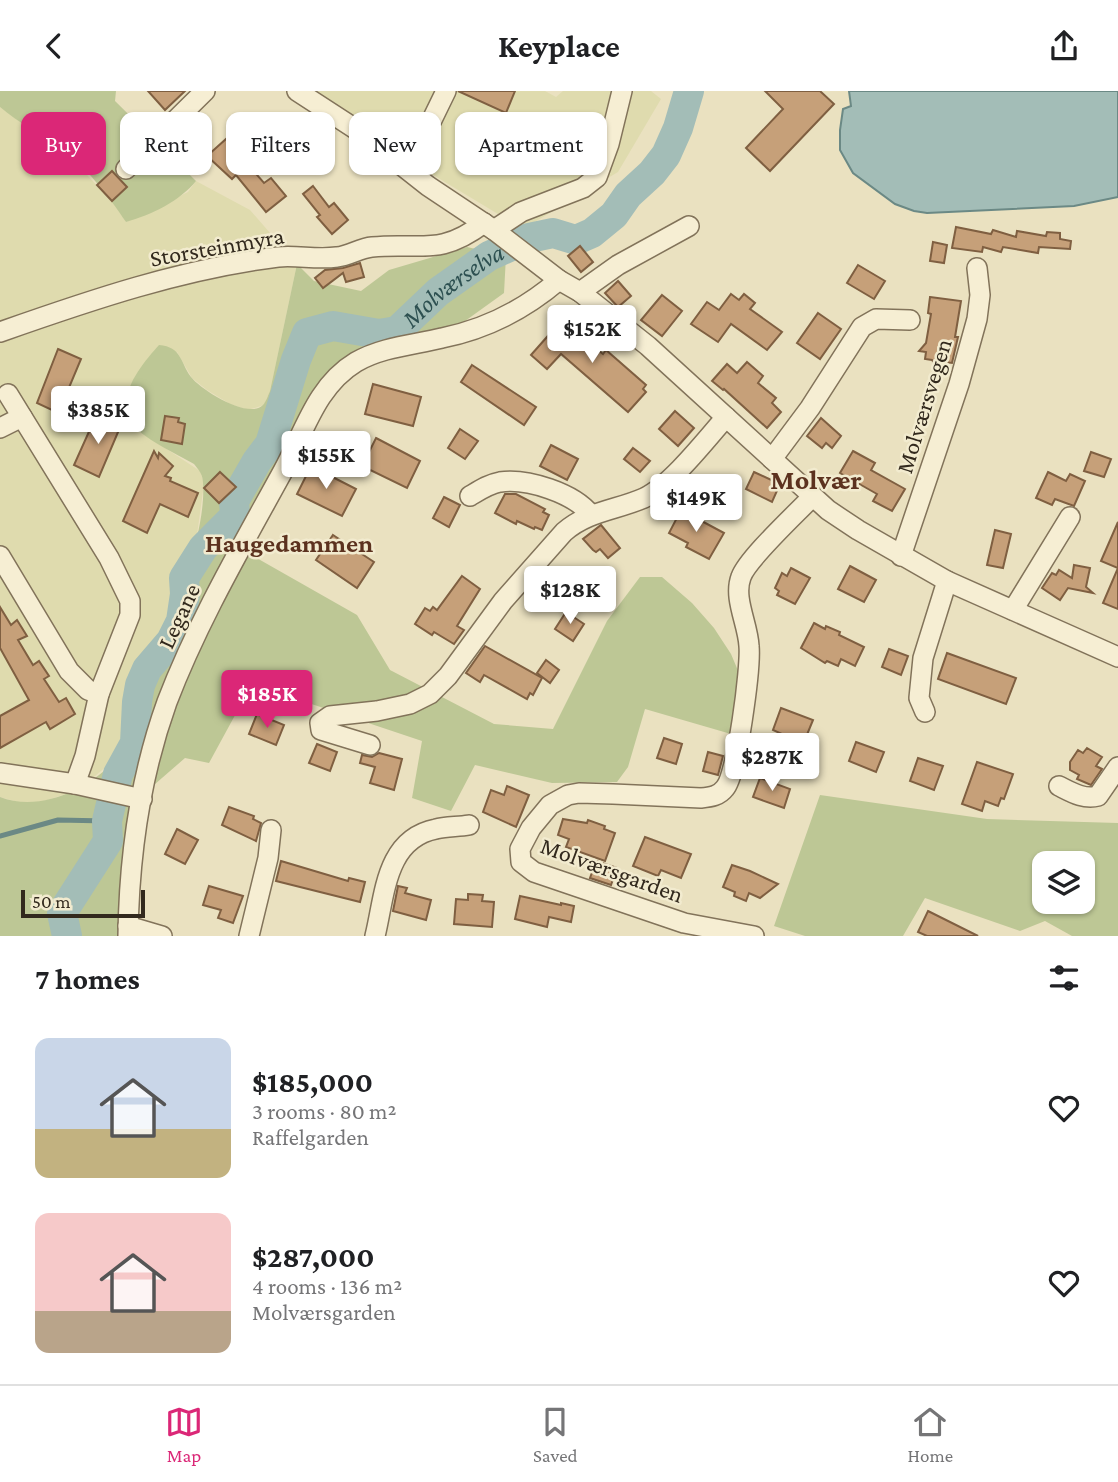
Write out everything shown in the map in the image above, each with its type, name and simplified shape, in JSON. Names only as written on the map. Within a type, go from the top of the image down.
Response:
[{"type":"street","points":[[184,112],[205,91]]},
{"type":"street","points":[[297,91],[349,124]]},
{"type":"street","points":[[436,112],[446,91]]},
{"type":"street","points":[[494,230],[521,212],[583,188],[597,177],[609,144],[622,91]]},
{"type":"street","points":[[415,175],[494,230],[558,280],[580,292],[648,347],[812,497],[858,530],[947,581],[1118,657]]},
{"type":"street","points":[[580,292],[618,265],[689,226]]},
{"type":"street","name":"Storsteinmyra","points":[[0,332],[101,297],[169,278],[278,257],[332,258],[370,247],[444,244],[494,230]]},
{"type":"street","name":"Molværsvegen","points":[[901,556],[959,384],[977,319],[980,295],[977,268]]},
{"type":"street","name":"Legane","points":[[128,931],[133,847],[142,799],[167,703],[223,579],[288,462],[315,406],[332,381],[355,363],[374,353],[467,332],[512,315],[542,295],[558,280]]},
{"type":"street","name":"Molværsvegen","points":[[772,459],[810,408],[862,327],[877,319],[910,320]]},
{"type":"street","points":[[8,394],[109,558],[130,601],[130,615],[99,694],[85,756],[75,784]]},
{"type":"street","points":[[0,428],[22,417]]},
{"type":"street","points":[[370,745],[321,730],[320,723],[330,716],[411,704],[430,694],[448,676],[536,561],[573,524],[650,495],[677,471],[726,417]]},
{"type":"street","points":[[470,496],[488,485],[519,482],[563,493],[591,515]]},
{"type":"street","name":"Molværsgarden","points":[[754,936],[684,923],[544,876],[524,866],[520,849],[541,814],[568,795],[590,793],[701,798],[713,797],[727,787],[734,762],[749,667],[748,632],[739,594],[739,580],[748,565],[812,497]]},
{"type":"street","points":[[1013,610],[1070,517]]},
{"type":"street","points":[[0,556],[69,671],[88,690],[99,694]]},
{"type":"street","points":[[925,712],[919,698],[923,658],[947,581]]},
{"type":"street","points":[[1059,786],[1077,795],[1098,796],[1118,767]]},
{"type":"street","points":[[0,773],[75,784],[142,799]]},
{"type":"street","points":[[374,936],[396,855],[427,831],[469,825]]},
{"type":"street","points":[[249,936],[268,857],[271,830]]},
{"type":"street","points":[[128,931],[162,936]]},
{"type":"shaded area","points":[[294,91],[545,91],[556,97],[563,91],[651,91],[661,99],[618,172],[523,229],[433,175],[441,175],[441,112],[349,112],[349,124],[335,116],[335,112],[329,112]]},
{"type":"shaded area","points":[[0,107],[21,122],[21,175],[87,175],[116,206],[126,222],[188,192],[196,181],[250,210],[297,264],[270,391],[264,405],[248,410],[230,404],[207,390],[192,378],[177,352],[129,390],[126,401],[130,421],[141,432],[200,471],[203,480],[197,535],[147,705],[121,754],[88,782],[44,801],[25,804],[0,797]]},
{"type":"green space","points":[[0,91],[116,91],[115,101],[126,112],[120,112],[120,175],[190,175],[196,181],[182,195],[164,206],[126,222],[89,175],[106,175],[106,112],[21,112],[21,122],[0,107]]},
{"type":"green space","points":[[467,247],[506,256],[504,293],[447,334],[370,348],[273,469],[230,543],[357,615],[390,670],[494,724],[553,729],[607,621],[640,577],[662,577],[692,603],[714,628],[731,654],[742,680],[731,734],[645,709],[628,767],[617,782],[552,783],[475,765],[451,811],[412,798],[422,741],[252,684],[209,763],[185,758],[139,798],[121,936],[0,936],[0,797],[32,802],[65,795],[95,778],[119,756],[146,710],[193,553],[201,516],[202,477],[194,464],[151,440],[131,422],[126,401],[139,370],[159,345],[167,346],[180,356],[191,377],[204,389],[237,406],[256,409],[264,404],[270,391],[297,264],[314,281],[361,291],[389,270]]},
{"type":"green space","points":[[820,795],[987,819],[1118,823],[1118,936],[1072,936],[1045,921],[1020,931],[925,898],[903,936],[805,936],[774,926]]},
{"type":"water","points":[[849,91],[1118,91],[1118,197],[1074,206],[927,213],[895,204],[853,173],[840,150],[843,109],[851,106]]},
{"type":"building","points":[[148,91],[185,91],[165,110]]},
{"type":"building","points":[[458,91],[515,91],[506,112]]},
{"type":"building","points":[[765,91],[820,91],[834,104],[770,171],[746,148],[783,109]]},
{"type":"building","points":[[226,139],[226,173],[212,161],[212,152]]},
{"type":"building","points":[[112,171],[127,187],[112,201],[97,185]]},
{"type":"building","points":[[236,175],[257,175],[264,183],[271,178],[286,196],[266,212]]},
{"type":"building","points":[[313,186],[329,207],[334,203],[348,220],[332,234],[317,217],[320,215],[303,194]]},
{"type":"building","points":[[956,227],[991,234],[993,230],[1016,237],[1017,231],[1046,236],[1047,232],[1060,233],[1060,239],[1071,241],[1070,249],[1039,247],[1038,253],[1003,247],[1001,252],[983,247],[982,252],[952,248]]},
{"type":"building","points":[[933,242],[947,245],[944,263],[930,261]]},
{"type":"building","points":[[580,246],[593,262],[581,272],[568,256]]},
{"type":"building","points":[[360,263],[364,277],[346,282],[343,273],[323,288],[315,278],[325,270]]},
{"type":"building","points":[[858,265],[885,281],[874,299],[847,283]]},
{"type":"building","points":[[618,281],[631,296],[618,307],[605,293]]},
{"type":"building","points":[[731,294],[739,300],[744,294],[755,303],[750,309],[782,332],[767,350],[731,324],[718,342],[691,324],[707,302],[719,310]]},
{"type":"building","points":[[662,295],[682,311],[662,336],[641,320]]},
{"type":"building","points":[[930,297],[961,301],[955,337],[958,337],[952,363],[945,362],[938,367],[932,360],[925,359],[926,352],[919,351],[926,343],[931,314],[928,313]]},
{"type":"building","points":[[818,313],[841,329],[820,359],[797,343]]},
{"type":"building","points":[[562,320],[603,354],[606,350],[646,385],[643,389],[646,392],[628,412],[561,354],[547,369],[531,355]]},
{"type":"building","points":[[58,349],[81,359],[63,402],[59,400],[54,411],[37,403]]},
{"type":"building","points":[[747,362],[763,376],[758,383],[776,398],[772,403],[781,412],[767,428],[712,381],[727,364],[737,373]]},
{"type":"building","points":[[472,365],[536,407],[524,425],[461,382]]},
{"type":"building","points":[[373,384],[421,397],[413,426],[365,414]]},
{"type":"building","points":[[675,411],[694,428],[678,446],[659,429]]},
{"type":"building","points":[[96,416],[121,425],[99,477],[74,465]]},
{"type":"building","points":[[165,416],[179,418],[178,422],[185,424],[182,444],[161,440]]},
{"type":"building","points":[[821,418],[841,436],[832,448],[826,443],[822,448],[807,436]]},
{"type":"building","points":[[460,429],[478,441],[465,459],[448,448]]},
{"type":"building","points":[[376,438],[420,461],[407,488],[362,466]]},
{"type":"building","points":[[551,445],[578,459],[567,480],[540,466]]},
{"type":"building","points":[[633,448],[650,461],[640,472],[624,459]]},
{"type":"building","points":[[154,451],[158,458],[159,453],[173,466],[165,476],[171,478],[170,481],[198,493],[188,517],[160,504],[147,533],[123,521]]},
{"type":"building","points":[[853,451],[875,463],[871,470],[905,489],[892,511],[873,501],[877,494],[840,473]]},
{"type":"building","points":[[1091,452],[1111,459],[1104,477],[1084,471]]},
{"type":"building","points":[[311,466],[356,489],[342,516],[297,494]]},
{"type":"building","points":[[220,472],[236,487],[219,503],[204,488]]},
{"type":"building","points":[[754,472],[780,484],[772,502],[746,489]]},
{"type":"building","points":[[1048,472],[1066,481],[1070,474],[1085,481],[1074,506],[1055,499],[1052,505],[1036,498]]},
{"type":"building","points":[[505,494],[516,494],[545,509],[543,512],[549,515],[542,530],[517,521],[516,524],[495,513]]},
{"type":"building","points":[[444,497],[460,505],[449,527],[433,518]]},
{"type":"building","points":[[681,510],[724,533],[709,559],[686,547],[688,543],[669,533]]},
{"type":"building","points":[[1118,522],[1118,568],[1101,561]]},
{"type":"building","points":[[601,525],[620,548],[608,558],[600,549],[596,552],[593,550],[583,539]]},
{"type":"building","points":[[995,530],[1011,534],[1003,568],[987,565]]},
{"type":"building","points":[[333,535],[374,562],[357,588],[316,560]]},
{"type":"building","points":[[1074,565],[1090,568],[1086,587],[1093,593],[1068,588],[1060,600],[1042,588],[1052,573],[1056,575],[1059,570],[1072,578]]},
{"type":"building","points":[[850,566],[876,580],[864,602],[838,589]]},
{"type":"building","points":[[791,568],[810,578],[795,604],[777,595],[779,591],[775,588],[782,573],[787,576]]},
{"type":"building","points":[[1118,568],[1118,609],[1103,603]]},
{"type":"building","points":[[462,576],[480,589],[457,626],[464,630],[454,644],[415,624],[425,608],[430,611],[433,607],[437,610]]},
{"type":"building","points":[[0,607],[11,625],[17,620],[27,636],[18,640],[33,665],[39,661],[49,676],[44,679],[59,702],[66,698],[75,714],[50,729],[46,722],[0,748],[0,716],[29,700],[0,648]]},
{"type":"building","points":[[566,612],[584,624],[573,641],[555,629]]},
{"type":"building","points":[[814,623],[840,632],[839,635],[864,647],[855,666],[841,659],[838,666],[827,661],[825,663],[801,648]]},
{"type":"building","points":[[485,646],[542,678],[533,695],[530,693],[527,699],[484,675],[480,682],[466,673]]},
{"type":"building","points":[[889,649],[908,656],[901,675],[882,667]]},
{"type":"building","points":[[947,653],[1016,678],[1006,704],[938,679]]},
{"type":"building","points":[[546,660],[559,670],[550,683],[537,673]]},
{"type":"building","points":[[781,708],[813,720],[804,742],[781,737],[782,734],[773,730]]},
{"type":"building","points":[[257,714],[284,725],[276,745],[249,734]]},
{"type":"building","points":[[664,738],[682,744],[676,764],[657,758]]},
{"type":"building","points":[[856,742],[884,752],[876,772],[849,761]]},
{"type":"building","points":[[317,744],[337,752],[330,771],[309,763]]},
{"type":"building","points":[[1087,748],[1102,757],[1096,766],[1102,769],[1091,785],[1077,779],[1079,775],[1070,770],[1070,762],[1078,750],[1083,753]]},
{"type":"building","points":[[708,752],[723,756],[718,775],[703,771]]},
{"type":"building","points":[[379,753],[402,759],[394,790],[370,783],[375,767],[360,763],[362,755],[372,757]]},
{"type":"building","points":[[918,758],[943,766],[934,790],[910,781]]},
{"type":"building","points":[[977,762],[1013,774],[1004,799],[1001,798],[998,806],[985,801],[982,811],[962,804]]},
{"type":"building","points":[[760,778],[790,789],[784,808],[753,797]]},
{"type":"building","points":[[507,786],[529,795],[516,827],[483,812],[491,790],[504,795]]},
{"type":"building","points":[[229,807],[254,816],[253,819],[261,823],[256,841],[222,825]]},
{"type":"building","points":[[563,819],[587,823],[588,820],[615,833],[605,861],[566,847],[569,839],[558,835]]},
{"type":"building","points":[[177,829],[198,840],[185,864],[165,854]]},
{"type":"building","points":[[645,837],[691,854],[681,878],[661,870],[658,876],[633,866]]},
{"type":"building","points":[[281,861],[348,881],[349,878],[365,882],[360,902],[276,881]]},
{"type":"building","points":[[596,861],[617,868],[611,885],[590,878]]},
{"type":"building","points":[[732,865],[778,884],[760,898],[749,893],[746,901],[723,887]]},
{"type":"building","points":[[209,886],[243,896],[233,923],[218,918],[221,910],[203,905]]},
{"type":"building","points":[[398,886],[407,888],[405,893],[431,900],[426,920],[393,911]]},
{"type":"building","points":[[468,894],[483,895],[482,901],[494,902],[492,927],[454,924],[456,899],[468,900]]},
{"type":"building","points":[[520,896],[574,906],[571,922],[549,917],[547,927],[515,919]]},
{"type":"building","points":[[928,911],[978,936],[927,936],[918,932]]},
{"type":"waterway","name":"Molværselva","points":[[67,936],[62,913],[108,841],[107,821],[118,774],[135,743],[140,685],[147,669],[171,641],[181,621],[185,594],[184,578],[203,548],[235,516],[234,501],[270,444],[307,333],[333,326],[379,334],[397,331],[438,292],[489,256],[529,238],[553,233],[576,240],[592,233],[614,215],[628,195],[652,173],[666,155],[678,128],[689,91]]},
{"type":"waterway","points":[[0,836],[58,820],[107,821]]},
{"type":"district","name":"Molvær","points":[[816,479]]},
{"type":"district","name":"Haugedammen","points":[[289,543]]}]
